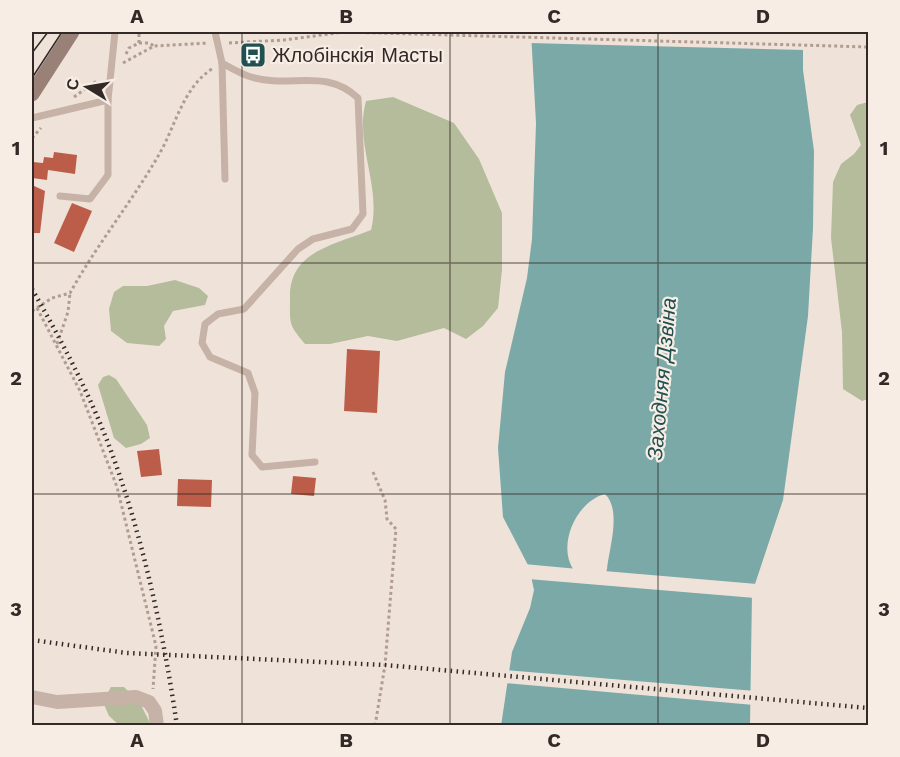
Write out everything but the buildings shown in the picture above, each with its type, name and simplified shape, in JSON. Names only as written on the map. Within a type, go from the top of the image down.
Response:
[{"type":"main road","points":[[32,94],[72,32]]},
{"type":"street","points":[[32,697],[57,702],[136,697],[149,702],[155,711],[158,726]]},
{"type":"lane","points":[[60,196],[90,199],[108,175],[108,100],[114,32]]},
{"type":"lane","points":[[215,32],[222,63],[225,179]]},
{"type":"lane","points":[[222,63],[252,77],[285,81],[326,80],[346,87],[358,98],[363,214],[352,229],[314,239],[298,249],[244,309],[218,314],[205,324],[202,343],[210,357],[248,373],[255,393],[252,455],[262,467],[315,462]]},
{"type":"lane","points":[[32,118],[108,100]]},
{"type":"path","points":[[139,32],[139,43]]},
{"type":"path","points":[[456,36],[868,47]]},
{"type":"path","points":[[121,64],[129,48],[139,43],[149,43],[154,46]]},
{"type":"path","points":[[57,346],[68,312],[70,293],[158,158],[188,93],[201,76],[222,63]]},
{"type":"path","points":[[32,311],[52,298],[70,293]]},
{"type":"path","points":[[37,308],[80,391],[120,498],[156,646],[155,681],[149,702]]},
{"type":"path","points":[[373,472],[386,501],[387,519],[396,529],[385,665],[375,726]]},
{"type":"green space","points":[[393,97],[454,123],[479,159],[502,213],[502,270],[498,308],[483,326],[466,339],[444,328],[397,341],[368,336],[330,344],[305,344],[291,323],[292,282],[297,270],[305,260],[316,252],[371,230],[373,198],[363,133],[363,117],[366,101]]},
{"type":"green space","points":[[868,102],[868,399],[862,401],[843,389],[842,332],[831,238],[833,182],[841,164],[861,145],[850,115],[857,105]]},
{"type":"green space","points":[[175,280],[199,288],[208,296],[205,305],[173,311],[164,326],[166,339],[159,346],[127,343],[111,331],[109,309],[114,292],[123,286],[147,286]]},
{"type":"green space","points":[[109,375],[116,379],[147,425],[150,438],[141,444],[126,448],[114,438],[98,385],[103,377]]},
{"type":"green space","points":[[111,687],[124,687],[140,703],[151,725],[119,725],[109,716],[103,702]]},
{"type":"water","name":"Заходняя Дзвіна","points":[[531,32],[803,32],[803,70],[814,151],[808,316],[783,500],[752,593],[750,725],[501,726],[512,652],[530,608],[534,590],[529,567],[503,517],[498,448],[505,372],[527,278],[532,239],[536,123]],"holes":[[[605,494],[610,501],[614,519],[607,569],[605,576],[592,579],[573,569],[567,548],[569,536],[578,514],[586,505]]]},
{"type":"pier","points":[[528,32],[806,32],[806,50],[529,43]]},
{"type":"pier","points":[[524,564],[578,569],[592,576],[603,574],[604,571],[757,584],[755,598],[528,579]]},
{"type":"pier","points":[[505,670],[755,691],[754,705],[504,683]]},
{"type":"tram line","points":[[32,53],[48,32]]},
{"type":"tram line","points":[[32,78],[62,32]]},
{"type":"railway","points":[[32,289],[88,396],[107,440],[126,494],[152,592],[177,726]]},
{"type":"railway","points":[[32,640],[127,653],[385,665],[868,708]]},
{"type":"place","name":"Жлобінскія Масты","points":[[253,55]]}]
